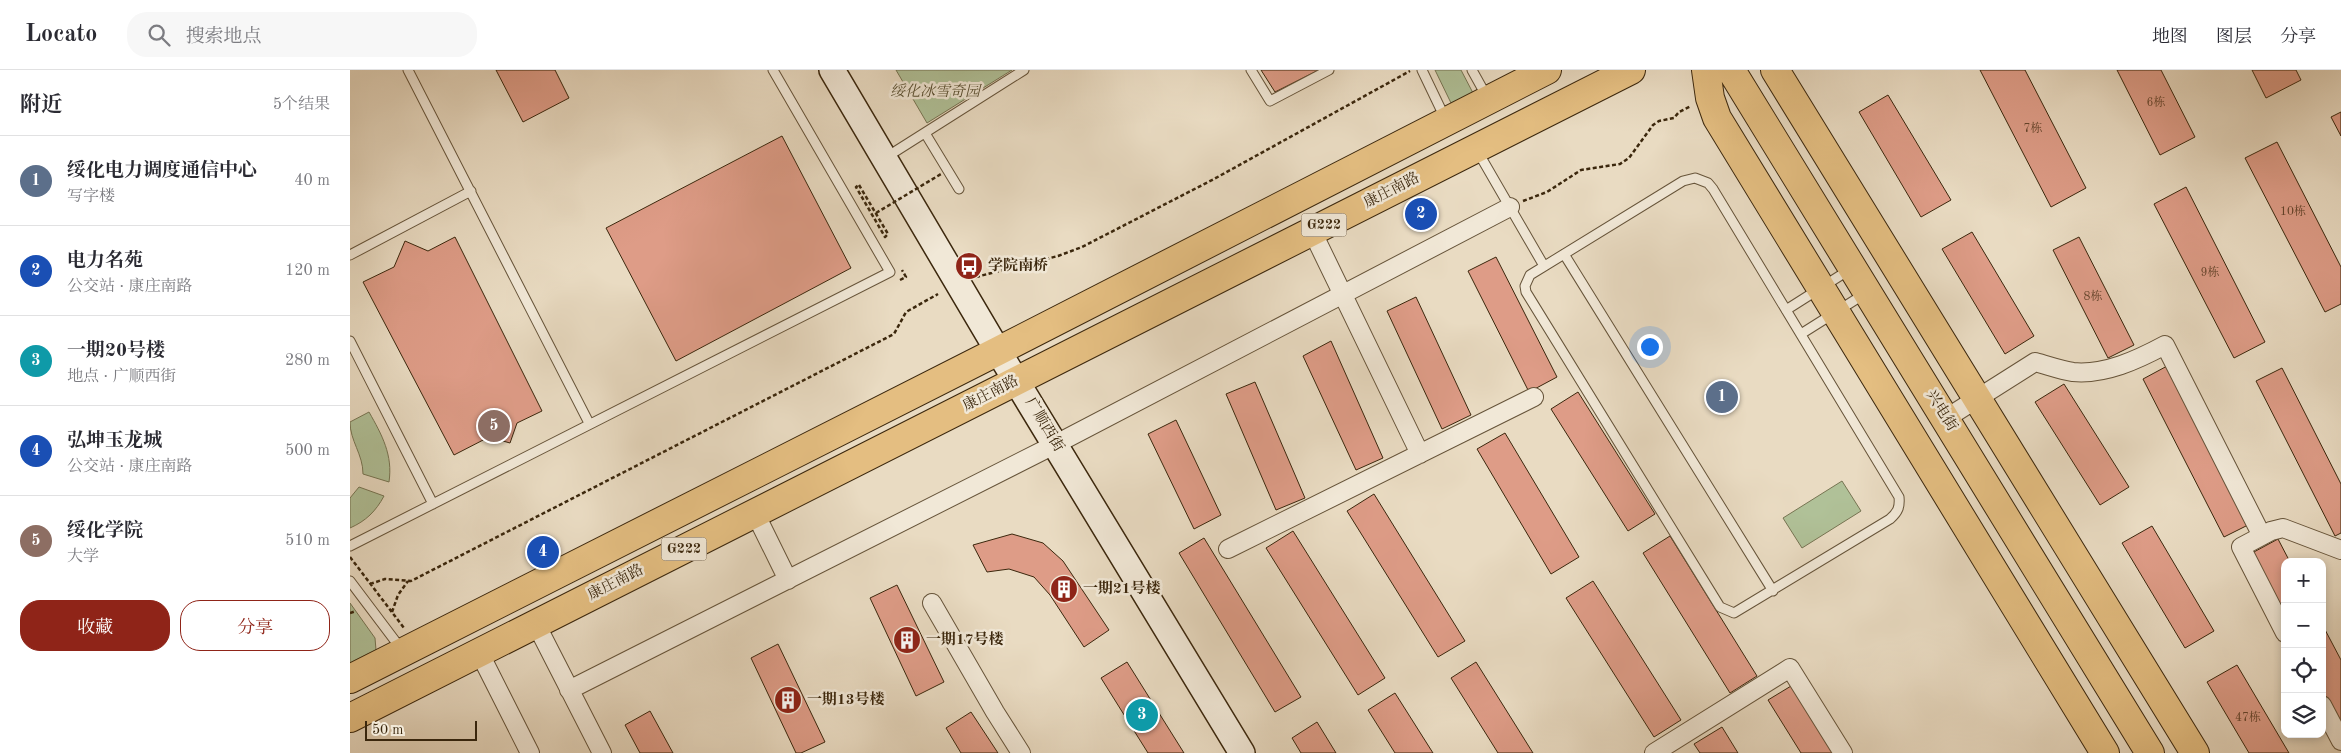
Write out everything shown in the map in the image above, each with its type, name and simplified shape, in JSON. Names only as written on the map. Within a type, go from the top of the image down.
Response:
[{"type":"main road","name":"广顺西街","points":[[832,70],[998,351],[1242,753]]},
{"type":"main road","name":"G222","points":[[350,679],[998,351],[1446,120],[1547,70]]},
{"type":"main road","name":"康庄南路","points":[[350,718],[1631,70]]},
{"type":"main road","points":[[1706,70],[1710,98],[1717,118],[2105,753]]},
{"type":"main road","name":"兴电街","points":[[1731,70],[2150,753]]},
{"type":"main road","points":[[1775,70],[2195,753]]},
{"type":"street","points":[[569,690],[1056,444],[1510,207]]},
{"type":"street","points":[[1312,231],[1420,454]]},
{"type":"street","points":[[1945,418],[2035,362],[2073,372],[2099,370],[2140,358],[2165,345],[2262,536]]},
{"type":"street","points":[[1228,549],[1534,398]]},
{"type":"street","points":[[755,513],[788,580]]},
{"type":"street","points":[[2281,625],[2241,548],[2262,536],[2283,528],[2341,550]]},
{"type":"street","points":[[932,603],[1021,753]]},
{"type":"street","points":[[536,624],[602,753]]},
{"type":"street","points":[[479,652],[530,753]]},
{"type":"street","points":[[1654,753],[1790,668],[1843,753]]},
{"type":"street","points":[[2326,713],[2341,741]]},
{"type":"street","points":[[2334,753],[2341,750]]},
{"type":"lane","points":[[408,70],[589,423]]},
{"type":"lane","points":[[350,546],[589,423],[890,272],[772,70]]},
{"type":"lane","points":[[884,158],[1024,70]]},
{"type":"lane","points":[[1251,70],[1270,101],[1329,70]]},
{"type":"lane","points":[[1422,70],[1446,120]]},
{"type":"lane","points":[[1472,70],[1488,99]]},
{"type":"lane","points":[[925,133],[959,189]]},
{"type":"lane","points":[[1476,148],[1544,266]]},
{"type":"lane","points":[[1695,178],[1702,180],[1713,189],[1899,496],[1900,505],[1897,514],[1734,613],[1726,612],[1720,607],[1526,292],[1525,286],[1530,275],[1564,254],[1683,180],[1695,178]]},
{"type":"lane","points":[[350,255],[471,191]]},
{"type":"lane","points":[[1564,254],[1772,591]]},
{"type":"lane","points":[[1786,310],[1852,268]]},
{"type":"lane","points":[[1801,334],[1867,292]]},
{"type":"lane","points":[[350,341],[434,504]]},
{"type":"lane","points":[[350,581],[403,652]]},
{"type":"path","points":[[975,277],[1058,256],[1082,247],[1214,179],[1412,70]]},
{"type":"path","points":[[1510,207],[1547,192],[1581,170],[1620,164],[1629,158],[1653,125],[1659,121],[1674,118],[1679,112],[1695,105]]},
{"type":"path","points":[[876,213],[941,174]]},
{"type":"path","points":[[868,207],[856,187],[859,185],[888,234],[885,236],[873,217]]},
{"type":"path","points":[[370,584],[385,579],[408,581],[420,576],[894,334],[906,312],[938,294]]},
{"type":"path","points":[[392,612],[398,595],[408,581]]},
{"type":"path","points":[[350,613],[356,611]]},
{"type":"green space","name":"绥化冰雪奇园","points":[[896,70],[1012,70],[927,123]]},
{"type":"green space","points":[[1435,70],[1461,70],[1473,93],[1451,103]]},
{"type":"green space","points":[[369,412],[382,437],[388,454],[389,482],[363,474],[350,422]]},
{"type":"green space","points":[[1842,481],[1861,511],[1802,548],[1783,518]]},
{"type":"green space","points":[[359,487],[384,496],[370,515],[350,528],[350,498]]},
{"type":"green space","points":[[350,603],[375,638],[376,650],[350,663]]},
{"type":"building","points":[[496,70],[555,70],[569,98],[523,122]]},
{"type":"building","points":[[1261,70],[1319,70],[1275,92]]},
{"type":"building","points":[[1980,70],[2025,70],[2086,188],[2051,207]]},
{"type":"building","points":[[2117,70],[2161,70],[2195,137],[2160,155]]},
{"type":"building","points":[[2252,70],[2296,70],[2301,80],[2266,98]]},
{"type":"building","points":[[1888,95],[1951,200],[1921,217],[1859,112]]},
{"type":"building","points":[[2341,112],[2341,136],[2331,117]]},
{"type":"building","points":[[782,136],[851,268],[676,361],[606,228]]},
{"type":"building","points":[[2277,142],[2341,267],[2341,304],[2325,312],[2245,158]]},
{"type":"building","points":[[2186,187],[2265,342],[2234,358],[2154,204]]},
{"type":"building","points":[[1972,232],[2034,336],[2005,354],[1942,249]]},
{"type":"building","points":[[455,237],[542,411],[517,423],[510,443],[489,437],[454,455],[363,282],[394,267],[405,241],[428,251]]},
{"type":"building","points":[[2079,237],[2134,345],[2108,358],[2053,250]]},
{"type":"building","points":[[1496,257],[1557,377],[1529,392],[1468,271]]},
{"type":"building","points":[[1416,297],[1471,415],[1442,429],[1387,311]]},
{"type":"building","points":[[1331,341],[1383,458],[1356,470],[1303,356]]},
{"type":"building","points":[[2169,365],[2250,524],[2224,537],[2143,379]]},
{"type":"building","points":[[2282,368],[2341,484],[2341,533],[2335,536],[2256,381]]},
{"type":"building","points":[[1255,382],[1305,498],[1276,510],[1226,394]]},
{"type":"building","points":[[2064,384],[2129,487],[2100,505],[2035,402]]},
{"type":"building","points":[[1578,392],[1655,514],[1628,531],[1551,409]]},
{"type":"building","points":[[1176,420],[1221,515],[1194,529],[1148,434]]},
{"type":"building","points":[[1505,433],[1579,557],[1551,574],[1477,449]]},
{"type":"building","points":[[1374,494],[1465,641],[1438,657],[1347,511]]},
{"type":"building","points":[[2152,526],[2214,631],[2185,648],[2122,543]]},
{"type":"building","points":[[1293,531],[1385,678],[1358,695],[1266,548]]},
{"type":"building","name":"一期21号楼","points":[[1012,534],[1043,543],[1063,561],[1109,630],[1084,647],[1050,595],[1034,577],[1009,569],[987,572],[973,545]]},
{"type":"building","points":[[1670,536],[1757,676],[1730,693],[1643,553]]},
{"type":"building","points":[[1204,538],[1301,697],[1275,712],[1179,553]]},
{"type":"building","points":[[2278,539],[2288,558],[2281,558],[2281,608],[2252,553]]},
{"type":"building","points":[[1593,581],[1681,720],[1654,737],[1566,598]]},
{"type":"building","name":"一期17号楼","points":[[897,585],[944,682],[916,696],[870,598]]},
{"type":"building","points":[[2326,632],[2341,660],[2341,725],[2326,697]]},
{"type":"building","name":"一期13号楼","points":[[778,644],[825,742],[801,753],[796,753],[751,658]]},
{"type":"building","points":[[1127,662],[1184,753],[1148,753],[1101,678]]},
{"type":"building","points":[[1476,662],[1533,753],[1498,753],[1451,678]]},
{"type":"building","points":[[2237,665],[2289,753],[2249,753],[2207,682]]},
{"type":"building","points":[[1796,683],[1839,753],[1801,753],[1768,700]]},
{"type":"building","points":[[1395,693],[1433,753],[1395,753],[1368,710]]},
{"type":"building","points":[[650,711],[673,753],[640,753],[625,725]]},
{"type":"building","points":[[971,712],[998,753],[961,753],[946,728]]},
{"type":"building","points":[[1317,722],[1336,753],[1301,753],[1292,738]]},
{"type":"building","points":[[1722,727],[1738,753],[1700,753],[1694,744]]},
{"type":"place","name":"电力名苑","points":[[1421,214]]},
{"type":"place","name":"学院南桥","points":[[969,266]]},
{"type":"place","name":"绥化电力调度通信中心","points":[[1722,397]]},
{"type":"place","name":"绥化学院","points":[[494,426]]},
{"type":"place","name":"弘坤玉龙城","points":[[543,552]]},
{"type":"place","name":"一期21号楼","points":[[1064,589]]},
{"type":"place","name":"一期17号楼","points":[[907,640]]},
{"type":"place","name":"一期13号楼","points":[[788,700]]},
{"type":"place","name":"一期20号楼","points":[[1142,715]]}]
